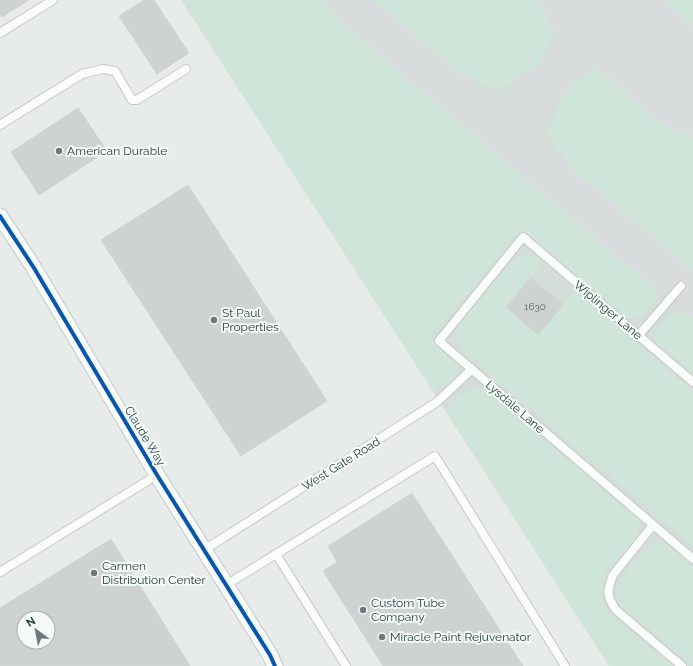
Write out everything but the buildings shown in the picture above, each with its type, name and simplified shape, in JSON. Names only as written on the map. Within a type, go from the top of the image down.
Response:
[{"type":"street","name":"Claude Way","points":[[0,216],[34,268],[157,475],[270,655],[275,666]]},
{"type":"lane","points":[[0,33],[53,0]]},
{"type":"lane","points":[[0,125],[82,74],[103,69],[114,71],[132,100],[137,100],[186,69]]},
{"type":"lane","name":"Wiplinger Lane","points":[[523,237],[693,382]]},
{"type":"lane","name":"Lysdale Lane","points":[[523,237],[439,341],[693,559]]},
{"type":"lane","points":[[638,336],[681,286]]},
{"type":"lane","name":"West Gate Road","points":[[204,550],[437,402],[472,369]]},
{"type":"lane","points":[[226,585],[435,456],[565,666]]},
{"type":"lane","points":[[0,572],[157,475]]},
{"type":"lane","points":[[654,525],[613,575],[608,593],[610,601],[616,610],[682,666]]},
{"type":"lane","points":[[276,554],[346,666]]},
{"type":"shaded area","points":[[182,0],[693,0],[693,666],[609,666]]},
{"type":"green space","points":[[181,0],[322,0],[654,284],[657,292],[656,300],[644,315],[637,318],[628,318],[522,229],[429,340],[459,366],[458,373],[453,380],[433,391]]},
{"type":"green space","points":[[363,0],[539,0],[561,19],[540,63],[498,91],[454,71],[427,54]]},
{"type":"green space","points":[[661,0],[693,0],[693,44],[656,12]]},
{"type":"green space","points":[[608,61],[693,132],[693,281],[585,189],[547,133],[567,88]]},
{"type":"green space","points":[[530,255],[542,263],[505,307],[538,335],[575,291],[693,392],[693,546],[464,352],[460,345],[457,336],[458,325],[514,259],[520,256]]},
{"type":"green space","points":[[686,311],[693,317],[693,373],[658,343],[656,336],[657,329],[671,313]]},
{"type":"green space","points":[[484,388],[636,518],[639,526],[636,539],[604,575],[602,600],[609,613],[672,666],[609,666],[444,408],[471,389]]},
{"type":"green space","points":[[658,543],[668,545],[693,567],[693,666],[623,608],[616,599],[616,589],[620,579],[648,546]]},
{"type":"taxiway","points":[[344,0],[693,296]]},
{"type":"taxiway","points":[[503,135],[618,0]]},
{"type":"runway","points":[[590,0],[693,88]]},
{"type":"cycle path","points":[[0,216],[34,268],[157,475],[270,655],[275,666]]},
{"type":"place","name":"American Durable","points":[[59,151]]},
{"type":"place","name":"St Paul Properties","points":[[214,320]]},
{"type":"place","name":"Carmen Distribution Center","points":[[94,573]]},
{"type":"place","name":"Custom Tube Company","points":[[363,610]]},
{"type":"place","name":"Miracle Paint Rejuvenator","points":[[382,637]]}]
